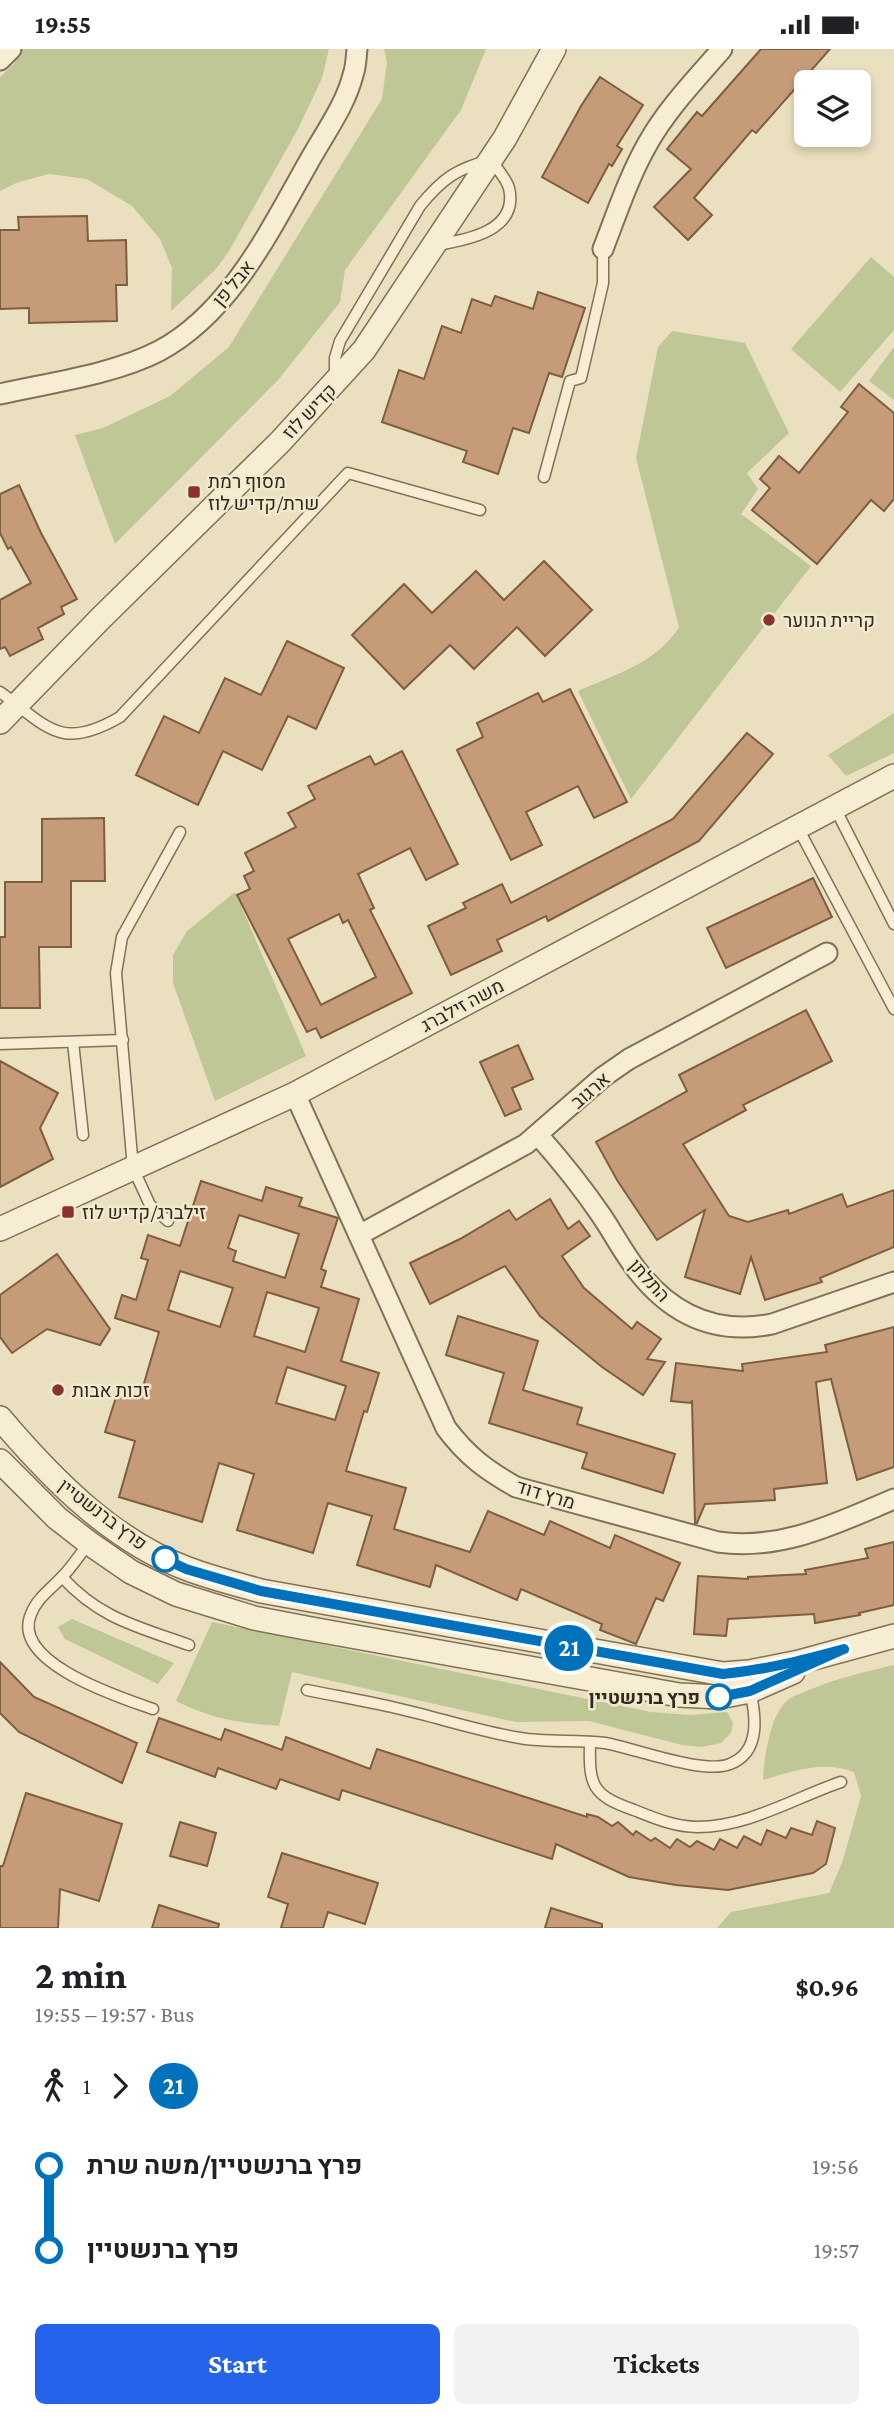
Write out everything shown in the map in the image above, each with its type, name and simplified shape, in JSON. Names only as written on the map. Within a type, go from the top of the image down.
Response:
[{"type":"street","points":[[0,61],[11,49]]},
{"type":"street","name":"אבל פן","points":[[0,394],[133,362],[161,350],[218,304],[256,255],[342,102],[354,75],[357,49]]},
{"type":"street","name":"קדיש לוז","points":[[0,722],[8,698],[335,385],[365,350],[491,160],[554,49]]},
{"type":"street","points":[[603,249],[649,141],[687,89],[722,49]]},
{"type":"street","name":"משה זילברג","points":[[0,1229],[11,1220],[295,1094],[894,776]]},
{"type":"street","name":"ארגוב","points":[[359,1235],[490,1165],[538,1135],[603,1077],[629,1059],[827,953]]},
{"type":"street","name":"מרץ דוד","points":[[295,1094],[446,1428],[471,1457],[487,1470],[516,1487],[719,1542],[742,1545],[796,1538],[894,1499]]},
{"type":"street","name":"התלתן","points":[[538,1135],[582,1187],[638,1272],[662,1299],[684,1314],[711,1324],[751,1328],[772,1324],[894,1282]]},
{"type":"street","name":"פרץ ברנשטיין","points":[[0,1418],[75,1497],[145,1548],[186,1569],[261,1591],[723,1674],[746,1682]]},
{"type":"street","name":"פרץ ברנשטיין","points":[[0,1461],[57,1518],[131,1572],[176,1594],[254,1618],[679,1695],[719,1697],[746,1682],[844,1649],[894,1636]]},
{"type":"lane","points":[[335,385],[335,358],[340,341],[420,205],[447,177],[469,166],[491,160],[508,187],[509,209],[503,219],[487,233],[436,245]]},
{"type":"lane","points":[[544,477],[570,381],[581,378],[603,283],[603,249]]},
{"type":"lane","points":[[8,698],[58,733],[81,734],[101,729],[120,717],[348,473],[480,510]]},
{"type":"lane","points":[[835,807],[894,924]]},
{"type":"lane","points":[[798,827],[894,1009]]},
{"type":"lane","points":[[169,1221],[150,1205],[133,1168],[116,973],[122,937],[180,832]]},
{"type":"lane","points":[[0,1044],[123,1040]]},
{"type":"lane","points":[[73,1042],[83,1135]]},
{"type":"lane","points":[[89,1543],[47,1591],[29,1617],[29,1633],[36,1645],[64,1671],[91,1686],[153,1709]]},
{"type":"lane","points":[[62,1577],[77,1594],[111,1617],[189,1645]]},
{"type":"lane","points":[[307,1690],[397,1708],[463,1727],[522,1739],[606,1743],[708,1767],[728,1766],[748,1749],[756,1720],[746,1682]]},
{"type":"lane","points":[[590,1742],[590,1777],[604,1797],[670,1823],[696,1827],[722,1824],[757,1815],[841,1782]]},
{"type":"green space","points":[[23,49],[329,49],[322,78],[298,129],[229,251],[216,269],[171,311],[172,268],[160,239],[132,206],[87,179],[49,174],[16,183],[0,191],[0,77],[14,64]]},
{"type":"green space","points":[[384,49],[486,49],[461,110],[345,270],[340,302],[279,379],[115,544],[75,435],[103,428],[170,396],[229,347],[382,99],[387,62]]},
{"type":"green space","points":[[871,257],[894,277],[894,330],[840,392],[791,349]]},
{"type":"green space","points":[[672,331],[745,343],[789,433],[747,473],[758,489],[741,514],[811,566],[631,799],[578,691],[647,658],[659,650],[679,627],[636,458],[658,347]]},
{"type":"green space","points":[[894,347],[894,400],[869,381]]},
{"type":"green space","points":[[894,713],[894,753],[846,776],[828,755]]},
{"type":"green space","points":[[235,892],[306,1056],[215,1101],[173,983],[173,955],[187,931]]},
{"type":"green space","points":[[72,1619],[174,1663],[158,1684],[65,1639],[58,1627]]},
{"type":"green space","points":[[212,1622],[651,1712],[690,1715],[727,1712],[733,1723],[731,1733],[721,1743],[702,1747],[682,1745],[589,1721],[516,1722],[292,1672],[279,1726],[226,1719],[176,1701]]},
{"type":"green space","points":[[894,1665],[894,1928],[717,1928],[731,1912],[829,1893],[843,1860],[861,1796],[854,1772],[820,1767],[797,1770],[763,1780],[769,1737],[777,1714],[791,1698],[841,1679]]},
{"type":"building","points":[[761,49],[830,49],[812,70],[794,70],[794,90],[756,133],[752,130],[694,198],[712,215],[688,240],[654,207],[691,169],[667,149],[697,112],[702,116]]},
{"type":"building","points":[[600,77],[643,105],[617,146],[622,149],[612,166],[609,164],[588,203],[542,177]]},
{"type":"building","points":[[87,216],[88,241],[126,240],[127,285],[116,285],[117,321],[29,323],[29,308],[0,309],[0,230],[19,230],[18,217]]},
{"type":"building","points":[[538,292],[585,308],[562,377],[549,373],[529,433],[513,428],[498,474],[463,462],[467,451],[382,422],[399,370],[424,379],[442,326],[461,333],[472,299],[491,306],[495,296],[533,309]]},
{"type":"building","points":[[859,384],[894,413],[894,499],[884,511],[871,500],[817,564],[752,510],[770,488],[760,479],[779,456],[799,473],[848,412],[841,407]]},
{"type":"building","points":[[19,485],[41,533],[77,599],[61,607],[64,614],[38,628],[43,639],[10,656],[5,647],[0,649],[0,600],[31,583],[0,533],[0,494]]},
{"type":"building","points":[[544,561],[592,610],[545,656],[517,627],[474,669],[450,645],[404,689],[352,635],[404,584],[432,613],[476,571],[504,600]]},
{"type":"building","points":[[287,641],[344,668],[316,729],[288,716],[262,770],[223,751],[198,805],[136,775],[164,716],[199,733],[225,678],[261,695]]},
{"type":"building","points":[[570,689],[627,802],[594,818],[578,786],[526,812],[542,845],[511,860],[457,750],[483,737],[477,723],[538,693],[543,702]]},
{"type":"building","points":[[747,733],[773,754],[699,841],[548,921],[546,916],[497,940],[502,951],[451,975],[428,926],[466,908],[463,903],[502,884],[511,903],[673,819]]},
{"type":"building","points":[[402,751],[458,864],[426,880],[410,848],[358,874],[374,908],[370,910],[412,993],[321,1038],[316,1028],[307,1032],[237,895],[250,889],[244,876],[254,871],[245,853],[296,827],[288,813],[315,799],[308,786],[370,756],[375,765]],"holes":[[[339,914],[343,923],[348,920],[376,977],[321,1005],[288,939]]]},
{"type":"building","points":[[104,818],[105,881],[71,881],[71,947],[39,947],[40,1008],[0,1008],[0,937],[5,937],[5,882],[42,882],[42,819]]},
{"type":"building","points":[[813,878],[832,917],[726,968],[707,928]]},
{"type":"building","points":[[806,1010],[832,1061],[743,1105],[746,1110],[683,1144],[729,1216],[748,1222],[788,1210],[789,1214],[842,1194],[847,1207],[894,1190],[894,1247],[820,1278],[822,1282],[765,1300],[751,1257],[740,1294],[685,1277],[705,1210],[657,1240],[617,1180],[596,1142],[687,1091],[679,1075]]},
{"type":"building","points":[[518,1045],[533,1079],[512,1088],[521,1109],[505,1116],[480,1062]]},
{"type":"building","points":[[0,1061],[58,1093],[40,1128],[53,1159],[0,1187]]},
{"type":"building","points":[[201,1181],[262,1201],[266,1187],[302,1198],[299,1206],[338,1218],[321,1269],[326,1271],[321,1287],[359,1299],[341,1361],[379,1373],[346,1471],[406,1488],[394,1529],[470,1552],[488,1511],[544,1535],[550,1521],[610,1548],[615,1535],[680,1563],[663,1601],[656,1598],[636,1644],[600,1630],[602,1624],[521,1589],[517,1600],[436,1565],[430,1587],[357,1565],[372,1516],[328,1503],[313,1553],[237,1530],[254,1474],[219,1463],[202,1522],[119,1497],[135,1441],[105,1432],[118,1391],[140,1397],[159,1332],[115,1318],[122,1295],[136,1300],[148,1260],[141,1258],[148,1235],[180,1246]],"holes":[[[239,1215],[299,1234],[285,1278],[233,1261],[236,1251],[228,1248]],[[180,1271],[233,1288],[220,1327],[168,1310]],[[267,1292],[319,1308],[305,1352],[254,1336]],[[287,1367],[346,1386],[335,1420],[276,1403]]]},
{"type":"building","points":[[550,1199],[568,1229],[579,1221],[590,1236],[562,1256],[584,1288],[632,1329],[637,1322],[661,1339],[647,1359],[665,1362],[643,1395],[602,1367],[540,1316],[505,1266],[430,1304],[410,1263],[460,1239],[509,1210],[516,1220]]},
{"type":"building","points":[[57,1254],[110,1329],[100,1345],[47,1329],[12,1353],[0,1337],[0,1295]]},
{"type":"building","points":[[458,1316],[538,1341],[523,1390],[582,1408],[577,1424],[675,1454],[663,1493],[582,1468],[587,1453],[489,1423],[504,1373],[446,1355]]},
{"type":"building","points":[[894,1327],[894,1467],[857,1480],[831,1379],[816,1382],[827,1483],[774,1489],[775,1500],[705,1504],[695,1523],[692,1400],[691,1403],[671,1401],[676,1363],[743,1371],[742,1364],[827,1352],[825,1345]]},
{"type":"building","points":[[894,1542],[894,1605],[859,1613],[860,1615],[815,1623],[814,1614],[728,1619],[726,1636],[694,1634],[698,1576],[748,1579],[806,1574],[805,1570],[868,1558],[865,1549]]},
{"type":"building","points":[[0,1662],[34,1697],[137,1743],[122,1783],[19,1732],[0,1713]]},
{"type":"building","points":[[159,1718],[221,1740],[225,1729],[282,1750],[286,1737],[370,1769],[377,1749],[587,1817],[587,1814],[598,1817],[612,1826],[618,1822],[633,1835],[636,1831],[651,1841],[655,1838],[670,1848],[677,1839],[690,1847],[697,1841],[714,1850],[720,1839],[737,1848],[744,1836],[761,1845],[767,1830],[786,1838],[791,1828],[812,1835],[817,1821],[835,1828],[826,1864],[813,1873],[728,1890],[676,1885],[629,1877],[556,1844],[552,1859],[342,1790],[339,1800],[280,1779],[276,1789],[218,1768],[215,1777],[147,1752]]},
{"type":"building","points":[[26,1793],[122,1824],[99,1901],[60,1889],[58,1928],[0,1928],[0,1866],[3,1866]]},
{"type":"building","points":[[180,1822],[216,1833],[207,1866],[170,1856]]},
{"type":"building","points":[[282,1853],[378,1883],[365,1924],[328,1912],[323,1928],[281,1928],[288,1904],[268,1897]]},
{"type":"building","points":[[159,1905],[219,1924],[218,1928],[152,1928]]},
{"type":"building","points":[[551,1908],[602,1924],[602,1928],[545,1928]]},
{"type":"bus line","name":"21","points":[[165,1559],[186,1569],[261,1591],[723,1674],[749,1672],[844,1649],[750,1691],[719,1697]]},
{"type":"place","name":"מסוף רמת שרת/קדיש לוז","points":[[194,492]]},
{"type":"place","name":"קריית הנוער","points":[[769,620]]},
{"type":"place","name":"זילברג/קדיש לוז","points":[[68,1212]]},
{"type":"place","name":"זכות אבות","points":[[58,1390]]},
{"type":"place","name":"פרץ ברנשטיין","points":[[719,1697]]}]
